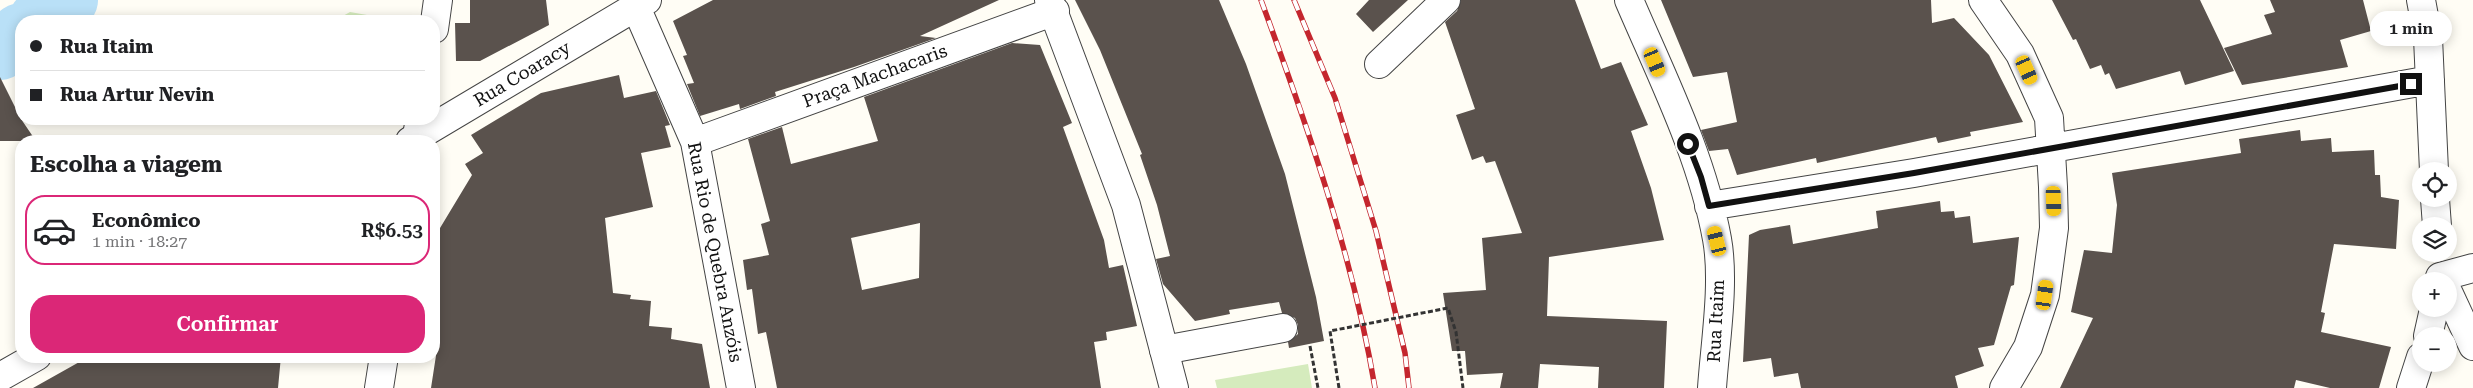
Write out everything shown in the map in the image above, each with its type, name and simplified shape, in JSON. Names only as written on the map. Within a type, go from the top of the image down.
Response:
[{"type":"street","points":[[436,15],[438,0]]},
{"type":"street","points":[[1379,64],[1446,0]]},
{"type":"street","name":"Rua Itaim","points":[[1629,0],[1701,177],[1717,241],[1719,286],[1712,388]]},
{"type":"street","points":[[1983,0],[2020,54],[2049,118],[2051,147],[2054,228],[2045,295],[2028,347],[2004,388]]},
{"type":"street","points":[[2421,0],[2427,30],[2434,162]]},
{"type":"street","name":"Rua Coaracy","points":[[440,120],[641,3]]},
{"type":"street","name":"Rua Rio de Quebra Anzóis","points":[[641,3],[695,142],[741,388]]},
{"type":"street","points":[[1052,6],[1126,205],[1174,388]]},
{"type":"street","name":"Praça Machacaris","points":[[695,142],[1052,6]]},
{"type":"street","points":[[1709,206],[1914,173],[2430,80]]},
{"type":"street","name":"Rua Coaracy","points":[[416,134],[431,125]]},
{"type":"street","points":[[2457,273],[2473,268]]},
{"type":"street","points":[[2457,310],[2473,346]]},
{"type":"street","points":[[1164,350],[1283,328]]},
{"type":"street","points":[[0,377],[25,363]]},
{"type":"street","points":[[380,388],[383,363]]},
{"type":"street","points":[[2411,388],[2416,372]]},
{"type":"path","points":[[1339,388],[1330,331],[1448,308],[1456,332],[1464,388]]},
{"type":"green space","points":[[350,12],[367,15],[345,15]]},
{"type":"green space","points":[[1308,364],[1312,388],[1217,388],[1215,380]]},
{"type":"building","points":[[470,0],[546,0],[549,25],[480,61],[456,61],[455,23],[470,23]]},
{"type":"building","points":[[713,0],[999,0],[920,36],[936,38],[775,92],[776,96],[740,109],[739,104],[700,116],[687,84],[694,83],[683,56],[687,55],[673,21]]},
{"type":"building","points":[[1075,0],[1219,0],[1246,64],[1285,174],[1316,297],[1324,341],[1289,348],[1288,342],[1298,334],[1298,325],[1295,318],[1282,313],[1279,302],[1229,310],[1230,314],[1195,321],[1163,284],[1156,259],[1170,256],[1157,205],[1140,155],[1142,154],[1100,50]]},
{"type":"building","points":[[1369,0],[1408,0],[1373,32],[1356,14]]},
{"type":"building","points":[[1461,0],[1575,0],[1601,69],[1621,62],[1648,125],[1631,131],[1651,188],[1664,240],[1549,257],[1547,316],[1667,321],[1664,388],[1598,388],[1599,367],[1540,364],[1538,388],[1500,388],[1503,373],[1467,375],[1465,351],[1452,351],[1443,293],[1486,290],[1482,238],[1522,233],[1495,161],[1486,163],[1483,156],[1472,160],[1456,115],[1475,109],[1445,22],[1457,11]]},
{"type":"building","points":[[1661,0],[1931,0],[1932,23],[1954,18],[1989,55],[2023,122],[1970,132],[1971,136],[1938,143],[1936,137],[1817,163],[1816,158],[1737,175],[1728,149],[1709,151],[1701,130],[1737,122],[1727,72],[1693,77]]},
{"type":"building","points":[[2052,0],[2200,0],[2234,71],[2185,85],[2180,71],[2116,89],[2109,73],[2105,75],[2101,65],[2090,69],[2076,39],[2073,40]]},
{"type":"building","points":[[2270,0],[2363,0],[2371,31],[2340,40],[2348,67],[2242,85],[2224,48],[2272,34],[2264,15],[2275,12]]},
{"type":"building","points":[[1012,43],[1040,45],[1072,123],[1063,127],[1104,240],[1109,268],[1123,265],[1137,326],[1106,332],[1107,340],[1094,342],[1101,388],[777,388],[766,332],[758,334],[752,289],[747,290],[743,260],[769,255],[761,224],[770,221],[748,139],[782,127],[791,164],[878,141],[864,97]],"holes":[[[920,223],[919,278],[862,290],[851,238]]]},
{"type":"building","points":[[619,75],[624,98],[656,91],[670,125],[665,126],[671,147],[641,153],[653,207],[605,218],[613,293],[631,295],[630,299],[651,301],[649,326],[672,328],[671,339],[702,344],[710,388],[431,388],[435,363],[440,363],[440,228],[472,175],[465,164],[483,153],[471,135],[541,93]]},
{"type":"building","points":[[0,77],[15,107],[15,125],[25,125],[32,135],[15,135],[15,141],[0,141]]},
{"type":"building","points":[[2300,130],[2301,141],[2331,138],[2332,152],[2374,150],[2375,175],[2380,175],[2381,197],[2399,200],[2396,249],[2334,244],[2321,312],[2325,313],[2321,332],[2391,347],[2379,388],[2330,388],[2296,380],[2294,388],[2060,388],[2093,318],[2071,312],[2084,250],[2112,253],[2117,205],[2112,173],[2241,153],[2239,139]]},
{"type":"building","points":[[1940,201],[1941,212],[1954,211],[1955,218],[1970,216],[1973,243],[2019,237],[2014,285],[2011,286],[1994,345],[1978,348],[1984,366],[1955,376],[1958,388],[1801,388],[1798,373],[1774,377],[1771,358],[1743,362],[1749,235],[1760,230],[1790,225],[1793,244],[1878,228],[1876,211]]},
{"type":"building","points":[[78,363],[280,363],[278,388],[33,388]]},
{"type":"waterway","points":[[47,15],[67,0]]},
{"type":"waterway","points":[[0,49],[15,38]]},
{"type":"railway","points":[[1261,0],[1327,191],[1354,289],[1375,388]]},
{"type":"railway","points":[[1294,0],[1335,98],[1376,231],[1405,353],[1409,388]]},
{"type":"route","points":[[1688,144],[1701,177],[1709,206],[1914,173],[2411,84]]}]
